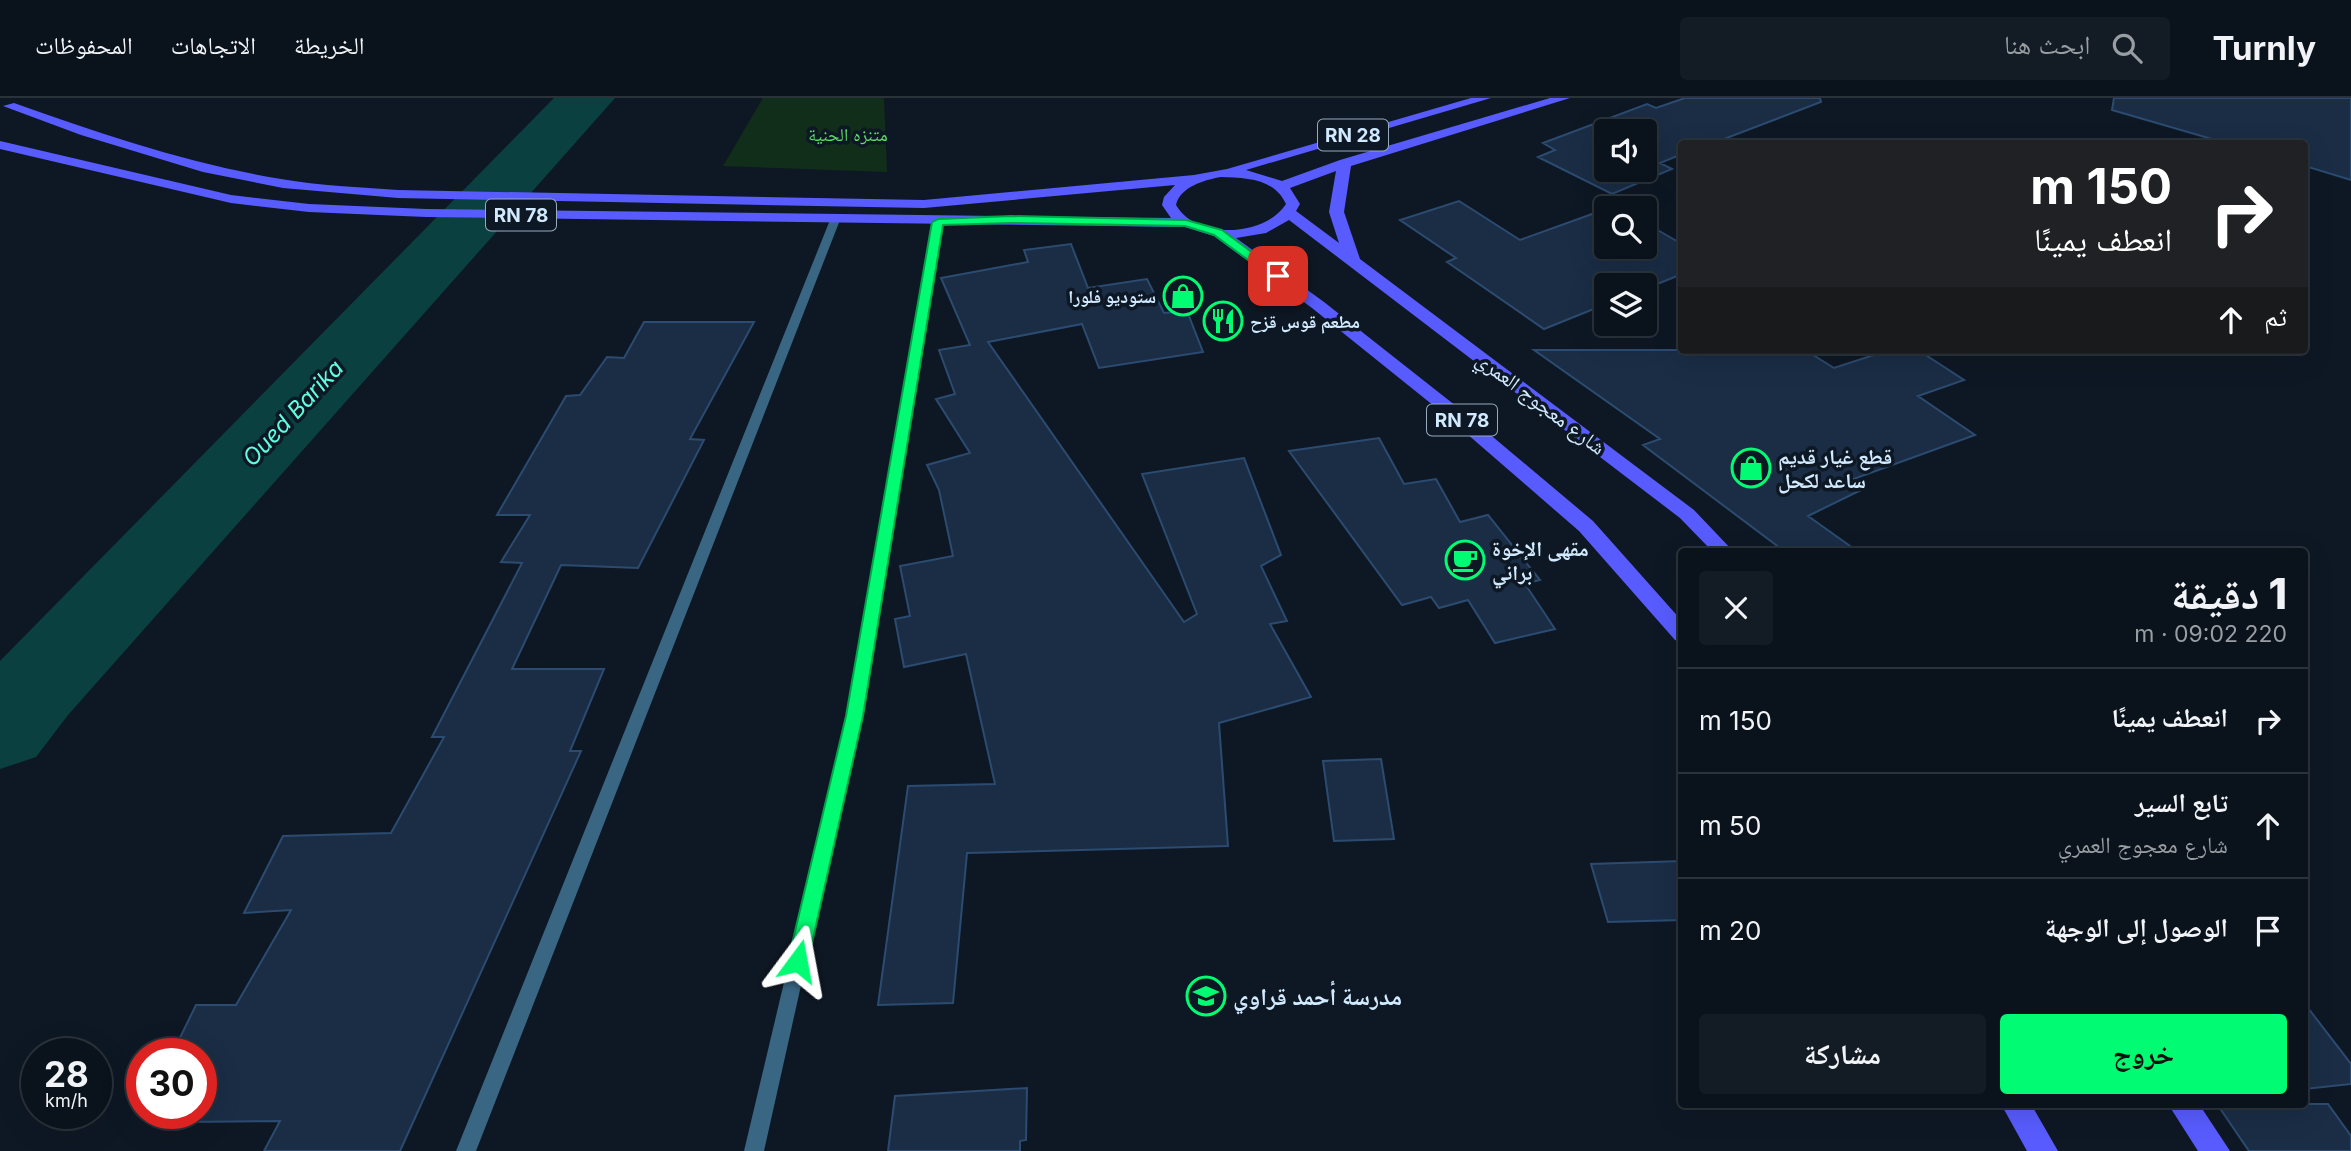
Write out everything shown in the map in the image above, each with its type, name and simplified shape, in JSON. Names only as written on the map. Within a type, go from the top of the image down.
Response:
[{"type":"main road","name":"RN 28","points":[[1221,173],[1485,98]]},
{"type":"main road","name":"RN 28","points":[[1345,163],[1564,98]]},
{"type":"main road","points":[[4,106],[144,151],[232,174],[323,189],[924,204],[1103,190],[1221,173],[1248,174],[1282,186],[1293,204],[1289,213],[1270,227],[1254,231],[1218,232],[1186,223],[1175,214],[1170,205],[1171,195],[1192,179]]},
{"type":"main road","name":"RN 78","points":[[0,145],[195,191],[309,208],[426,214],[1186,223]]},
{"type":"main road","points":[[1282,186],[1345,163]]},
{"type":"main road","name":"RN 78","points":[[1345,163],[1337,192],[1336,221],[1354,260]]},
{"type":"main road","name":"شارع معجوج العمري","points":[[1289,213],[1687,514],[1720,548]]},
{"type":"main road","name":"RN 78","points":[[1218,232],[1318,305],[1450,410],[1586,526],[1678,630]]},
{"type":"main road","points":[[2017,1108],[2043,1151]]},
{"type":"main road","points":[[2185,1108],[2216,1151]]},
{"type":"street","points":[[466,1151],[835,220]]},
{"type":"street","points":[[754,1151],[854,716],[938,222]]},
{"type":"green space","name":"متنزه الحنية","points":[[763,98],[884,98],[887,172],[723,166]]},
{"type":"building","points":[[1685,98],[1820,98],[1821,102],[1721,140],[1678,140],[1678,156],[1660,163],[1672,169],[1657,175],[1657,119],[1607,119],[1647,104],[1656,108]]},
{"type":"building","points":[[2114,98],[2351,98],[2351,180],[2308,167],[2308,140],[2215,140],[2112,110]]},
{"type":"building","points":[[1594,124],[1594,182],[1641,182],[1612,194],[1538,157],[1555,150],[1543,143]]},
{"type":"building","points":[[1459,201],[1520,240],[1594,213],[1594,259],[1657,259],[1657,230],[1678,242],[1678,276],[1657,284],[1657,273],[1594,273],[1594,309],[1544,329],[1447,262],[1456,258],[1400,220]]},
{"type":"building","points":[[1071,244],[1088,288],[1147,279],[1164,313],[1187,311],[1203,352],[1099,368],[1082,324],[988,342],[1184,622],[1197,614],[1142,474],[1244,458],[1281,555],[1261,566],[1287,621],[1270,624],[1311,697],[1219,723],[1228,846],[967,853],[953,1003],[878,1005],[908,786],[995,784],[966,654],[904,667],[895,619],[910,616],[900,566],[953,556],[939,490],[927,465],[970,453],[936,399],[955,394],[939,350],[970,345],[941,278],[1028,262],[1024,250]]},
{"type":"building","points":[[644,322],[754,322],[690,439],[704,440],[638,568],[561,565],[512,669],[604,669],[570,751],[581,751],[400,1151],[264,1151],[280,1121],[217,1122],[217,1038],[180,1038],[196,1005],[236,1005],[291,910],[244,913],[283,836],[391,833],[444,737],[432,737],[522,563],[501,562],[530,515],[497,515],[566,396],[580,395],[607,357],[624,358]]},
{"type":"building","points":[[1534,350],[1811,354],[1834,368],[1877,354],[1924,354],[1964,380],[1918,396],[1975,435],[1848,481],[1861,490],[1808,516],[1853,548],[1780,548],[1643,445],[1660,439]]},
{"type":"building","points":[[1379,438],[1404,484],[1436,479],[1460,522],[1488,515],[1540,580],[1525,584],[1555,629],[1495,643],[1468,600],[1439,608],[1431,597],[1402,605],[1289,451]]},
{"type":"building","points":[[1381,759],[1394,839],[1334,841],[1323,761]]},
{"type":"building","points":[[1678,861],[1678,920],[1608,922],[1591,864]]},
{"type":"building","points":[[2308,1008],[2351,1064],[2351,1084],[2308,1089]]},
{"type":"building","points":[[1027,1088],[1026,1140],[1020,1141],[1020,1151],[888,1151],[895,1096]]},
{"type":"building","points":[[2308,1104],[2328,1104],[2351,1136],[2351,1151],[2249,1151],[2220,1108],[2308,1108]]},
{"type":"waterway","name":"Oued Barika","points":[[0,729],[33,689],[586,98]]},
{"type":"place","name":"ستوديو فلورا","points":[[1183,296]]},
{"type":"place","name":"مطعم قوس قزح","points":[[1223,321]]},
{"type":"place","name":"قطع غيار قديم ساعد لكحل","points":[[1751,468]]},
{"type":"place","name":"مقهى الإخوة براني","points":[[1465,560]]},
{"type":"place","name":"مدرسة أحمد قراوي","points":[[1206,996]]},
{"type":"route","points":[[798,961],[854,716],[938,222],[1011,220],[1186,223],[1218,232],[1278,276]]}]
